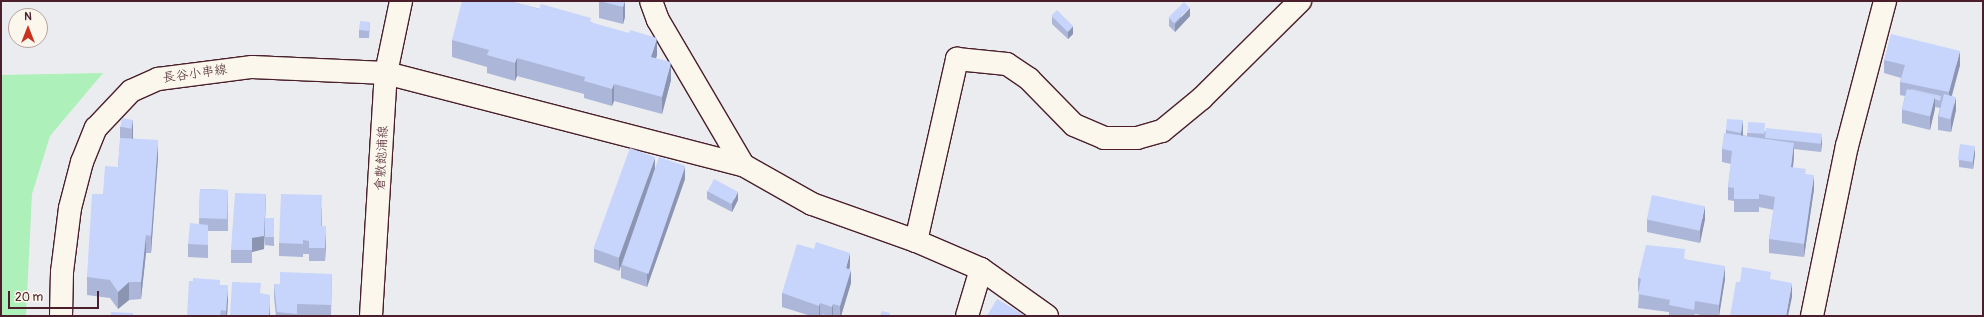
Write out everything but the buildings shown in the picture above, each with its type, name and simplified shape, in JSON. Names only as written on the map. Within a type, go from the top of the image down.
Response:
[{"type":"street","name":"倉敷飽浦線","points":[[371,316],[386,73],[400,1]]},
{"type":"street","points":[[651,1],[658,20],[743,165]]},
{"type":"street","points":[[916,240],[957,59],[1007,64],[1029,79],[1074,125],[1104,138],[1137,138],[1162,131],[1185,112],[1300,1]]},
{"type":"street","points":[[1812,316],[1847,146],[1885,1]]},
{"type":"street","name":"長谷小串線","points":[[61,316],[62,272],[70,208],[82,162],[96,128],[131,91],[158,79],[252,66],[386,73],[743,165],[812,204],[916,240],[981,269],[1047,316]]},
{"type":"street","points":[[967,316],[981,269]]},
{"type":"green space","points":[[103,73],[50,136],[32,194],[26,316],[1,316],[1,75]]}]
